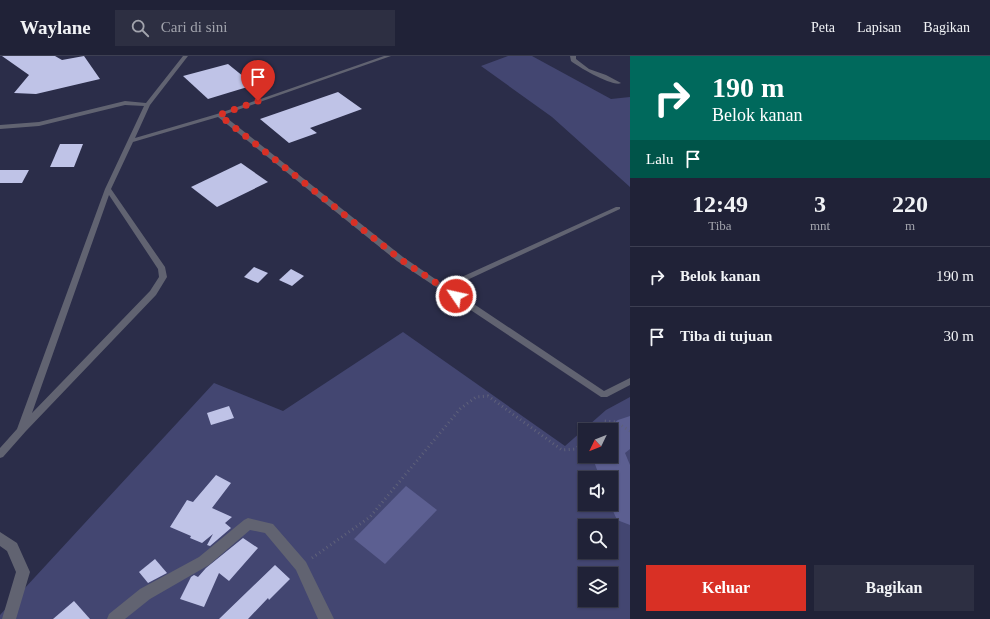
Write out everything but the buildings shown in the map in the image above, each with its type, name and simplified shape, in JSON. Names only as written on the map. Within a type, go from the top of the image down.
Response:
[{"type":"street","points":[[573,56],[573,60],[587,70],[618,83]]},
{"type":"street","points":[[114,619],[145,594],[204,561],[248,524],[269,528],[301,566],[324,616],[327,619]]},
{"type":"street","points":[[0,538],[12,547],[23,572],[9,619]]},
{"type":"lane","points":[[21,430],[108,189],[146,105],[186,56]]},
{"type":"lane","points":[[131,141],[219,115],[389,56]]},
{"type":"lane","points":[[0,127],[38,124],[125,103],[146,105]]},
{"type":"lane","points":[[219,115],[400,259],[604,395],[630,381]]},
{"type":"lane","points":[[0,454],[21,430],[153,293],[162,277],[162,269],[108,189]]},
{"type":"lane","points":[[444,288],[618,208]]},
{"type":"path","points":[[301,566],[370,517],[460,409],[476,398],[488,396],[562,450],[576,450],[578,448]]},
{"type":"path","points":[[602,423],[604,421],[618,423]]},
{"type":"path","points":[[618,423],[630,431]]},
{"type":"shaded area","points":[[508,56],[532,56],[611,99],[630,97],[630,187],[552,117],[481,66]]},
{"type":"shaded area","points":[[403,332],[565,446],[578,435],[578,463],[618,463],[618,423],[591,423],[606,410],[630,397],[630,619],[0,619],[0,615],[214,383],[283,411]]},
{"type":"shaded area","points":[[406,486],[437,510],[385,564],[354,539]]},
{"type":"waterway","points":[[618,439],[630,430]]},
{"type":"waterway","points":[[612,463],[630,508]]},
{"type":"route","points":[[258,101],[219,115],[400,259],[456,296]]}]
